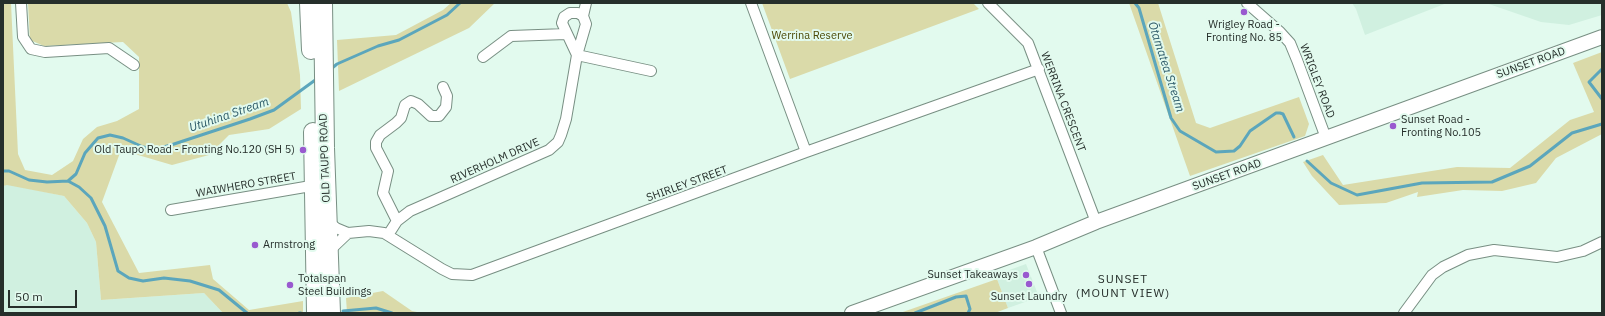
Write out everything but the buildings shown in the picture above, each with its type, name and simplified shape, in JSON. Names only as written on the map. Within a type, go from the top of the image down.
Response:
[{"type":"highway","points":[[301,3],[310,11]]},
{"type":"highway","name":"OLD TAUPO ROAD","points":[[316,313],[320,188],[318,68],[323,3]]},
{"type":"highway","name":"OLD TAUPO ROAD","points":[[310,11],[318,68]]},
{"type":"highway","name":"OLD TAUPO ROAD","points":[[320,188],[327,221],[331,313]]},
{"type":"main road","name":"SUNSET ROAD","points":[[852,313],[1036,247],[1096,222],[1602,37]]},
{"type":"street","points":[[21,3],[23,37],[31,49],[45,52],[110,48],[134,65]]},
{"type":"street","name":"RIVERHOLM DRIVE","points":[[388,235],[397,221],[410,211],[549,150],[554,146],[563,130],[577,55],[586,24],[583,16],[586,3]]},
{"type":"street","points":[[751,3],[806,152]]},
{"type":"street","name":"WERRINA CRESCENT","points":[[988,3],[1024,38],[1039,69],[1096,222]]},
{"type":"street","name":"WRIGLEY ROAD","points":[[1247,3],[1276,27],[1290,44],[1326,138]]},
{"type":"street","points":[[583,16],[578,13],[570,13],[564,17],[562,23],[577,55],[651,71]]},
{"type":"street","points":[[483,57],[511,36],[566,34]]},
{"type":"street","name":"SHIRLEY STREET","points":[[348,233],[369,231],[388,235],[452,274],[472,275],[806,152],[1039,69]]},
{"type":"street","points":[[397,221],[383,193],[388,171],[376,148],[376,142],[380,135],[401,118],[405,105],[411,101],[418,104],[431,116],[439,116],[446,107],[447,96],[443,88]]},
{"type":"street","name":"WAIWHERO STREET","points":[[171,210],[305,187],[320,188]]},
{"type":"street","points":[[327,221],[336,228],[348,233],[328,252]]},
{"type":"street","points":[[1404,313],[1432,275],[1443,267],[1468,255],[1494,250],[1557,257],[1583,251],[1602,242]]},
{"type":"street","points":[[1036,247],[1061,313]]},
{"type":"shaded area","points":[[1352,3],[1447,3],[1365,35],[1356,9]]},
{"type":"shaded area","points":[[1486,3],[1602,3],[1602,15],[1569,25],[1541,22]]},
{"type":"shaded area","points":[[7,184],[64,196],[87,223],[96,242],[101,300],[204,293],[223,313],[3,313],[3,186]]},
{"type":"shaded area","points":[[1026,264],[1039,297],[1008,308],[997,279],[1001,273]]},
{"type":"green space","points":[[3,3],[11,3],[18,154],[25,170],[52,175],[73,161],[83,139],[97,127],[117,121],[139,109],[139,57],[123,42],[44,46],[30,40],[28,3],[287,3],[291,12],[300,75],[301,109],[269,129],[229,135],[209,155],[172,165],[121,150],[102,202],[139,273],[210,265],[213,279],[249,310],[303,301],[303,313],[223,313],[204,293],[101,300],[96,242],[87,223],[64,196],[7,185],[3,186]]},
{"type":"green space","points":[[451,3],[495,3],[469,28],[339,91],[337,40],[396,35],[443,10]]},
{"type":"green space","name":"Werrina Reserve","points":[[762,3],[973,3],[979,9],[790,79]]},
{"type":"green space","points":[[1129,3],[1158,3],[1196,123],[1210,128],[1299,97],[1309,124],[1305,136],[1190,176]]},
{"type":"green space","points":[[1602,52],[1602,134],[1556,158],[1536,183],[1502,191],[1463,190],[1417,197],[1418,192],[1386,203],[1339,205],[1312,176],[1303,162],[1323,155],[1343,185],[1457,167],[1510,168],[1570,120],[1594,112],[1573,63]]},
{"type":"green space","points":[[997,279],[1008,308],[995,313],[900,313]]},
{"type":"green space","points":[[383,291],[412,311],[422,313],[347,313],[346,298]]},
{"type":"waterway","name":"Utuhina Stream","points":[[331,69],[337,64],[378,46],[399,40],[447,15],[460,3]]},
{"type":"waterway","name":"Ōtamatea Stream","points":[[1135,3],[1139,8],[1171,118],[1180,131],[1216,152],[1234,151],[1240,146],[1250,131],[1276,113],[1280,113],[1283,114],[1294,137]]},
{"type":"waterway","name":"Ōtamatea Stream","points":[[1602,69],[1589,82],[1602,99]]},
{"type":"waterway","name":"Utuhina Stream","points":[[3,171],[9,171],[29,180],[47,182],[68,181],[76,174],[85,153],[98,138],[110,135],[123,138],[143,147],[156,149],[171,145],[274,110],[318,78]]},
{"type":"waterway","name":"Ōtamatea Stream","points":[[1307,161],[1331,183],[1357,195],[1422,183],[1492,182],[1530,166],[1572,133],[1602,124]]},
{"type":"waterway","points":[[68,181],[79,187],[91,198],[105,226],[118,271],[129,278],[143,281],[164,278],[190,281],[219,290],[247,313]]},
{"type":"waterway","points":[[915,313],[956,297],[966,296],[970,309],[968,313]]},
{"type":"waterway","points":[[343,311],[376,308],[392,313]]},
{"type":"place","name":"Wrigley Road - Fronting No. 85","points":[[1244,12]]},
{"type":"place","name":"Sunset Road - Fronting No.105","points":[[1393,126]]},
{"type":"place","name":"Old Taupo Road - Fronting No.120 (SH 5)","points":[[303,150]]},
{"type":"place","name":"Armstrong","points":[[255,245]]},
{"type":"place","name":"Sunset Takeaways","points":[[1026,275]]},
{"type":"place","name":"Sunset Laundry","points":[[1029,284]]},
{"type":"place","name":"Totalspan Steel Buildings","points":[[290,285]]},
{"type":"district","name":"SUNSET (MOUNT VIEW)","points":[[1123,287]]}]
